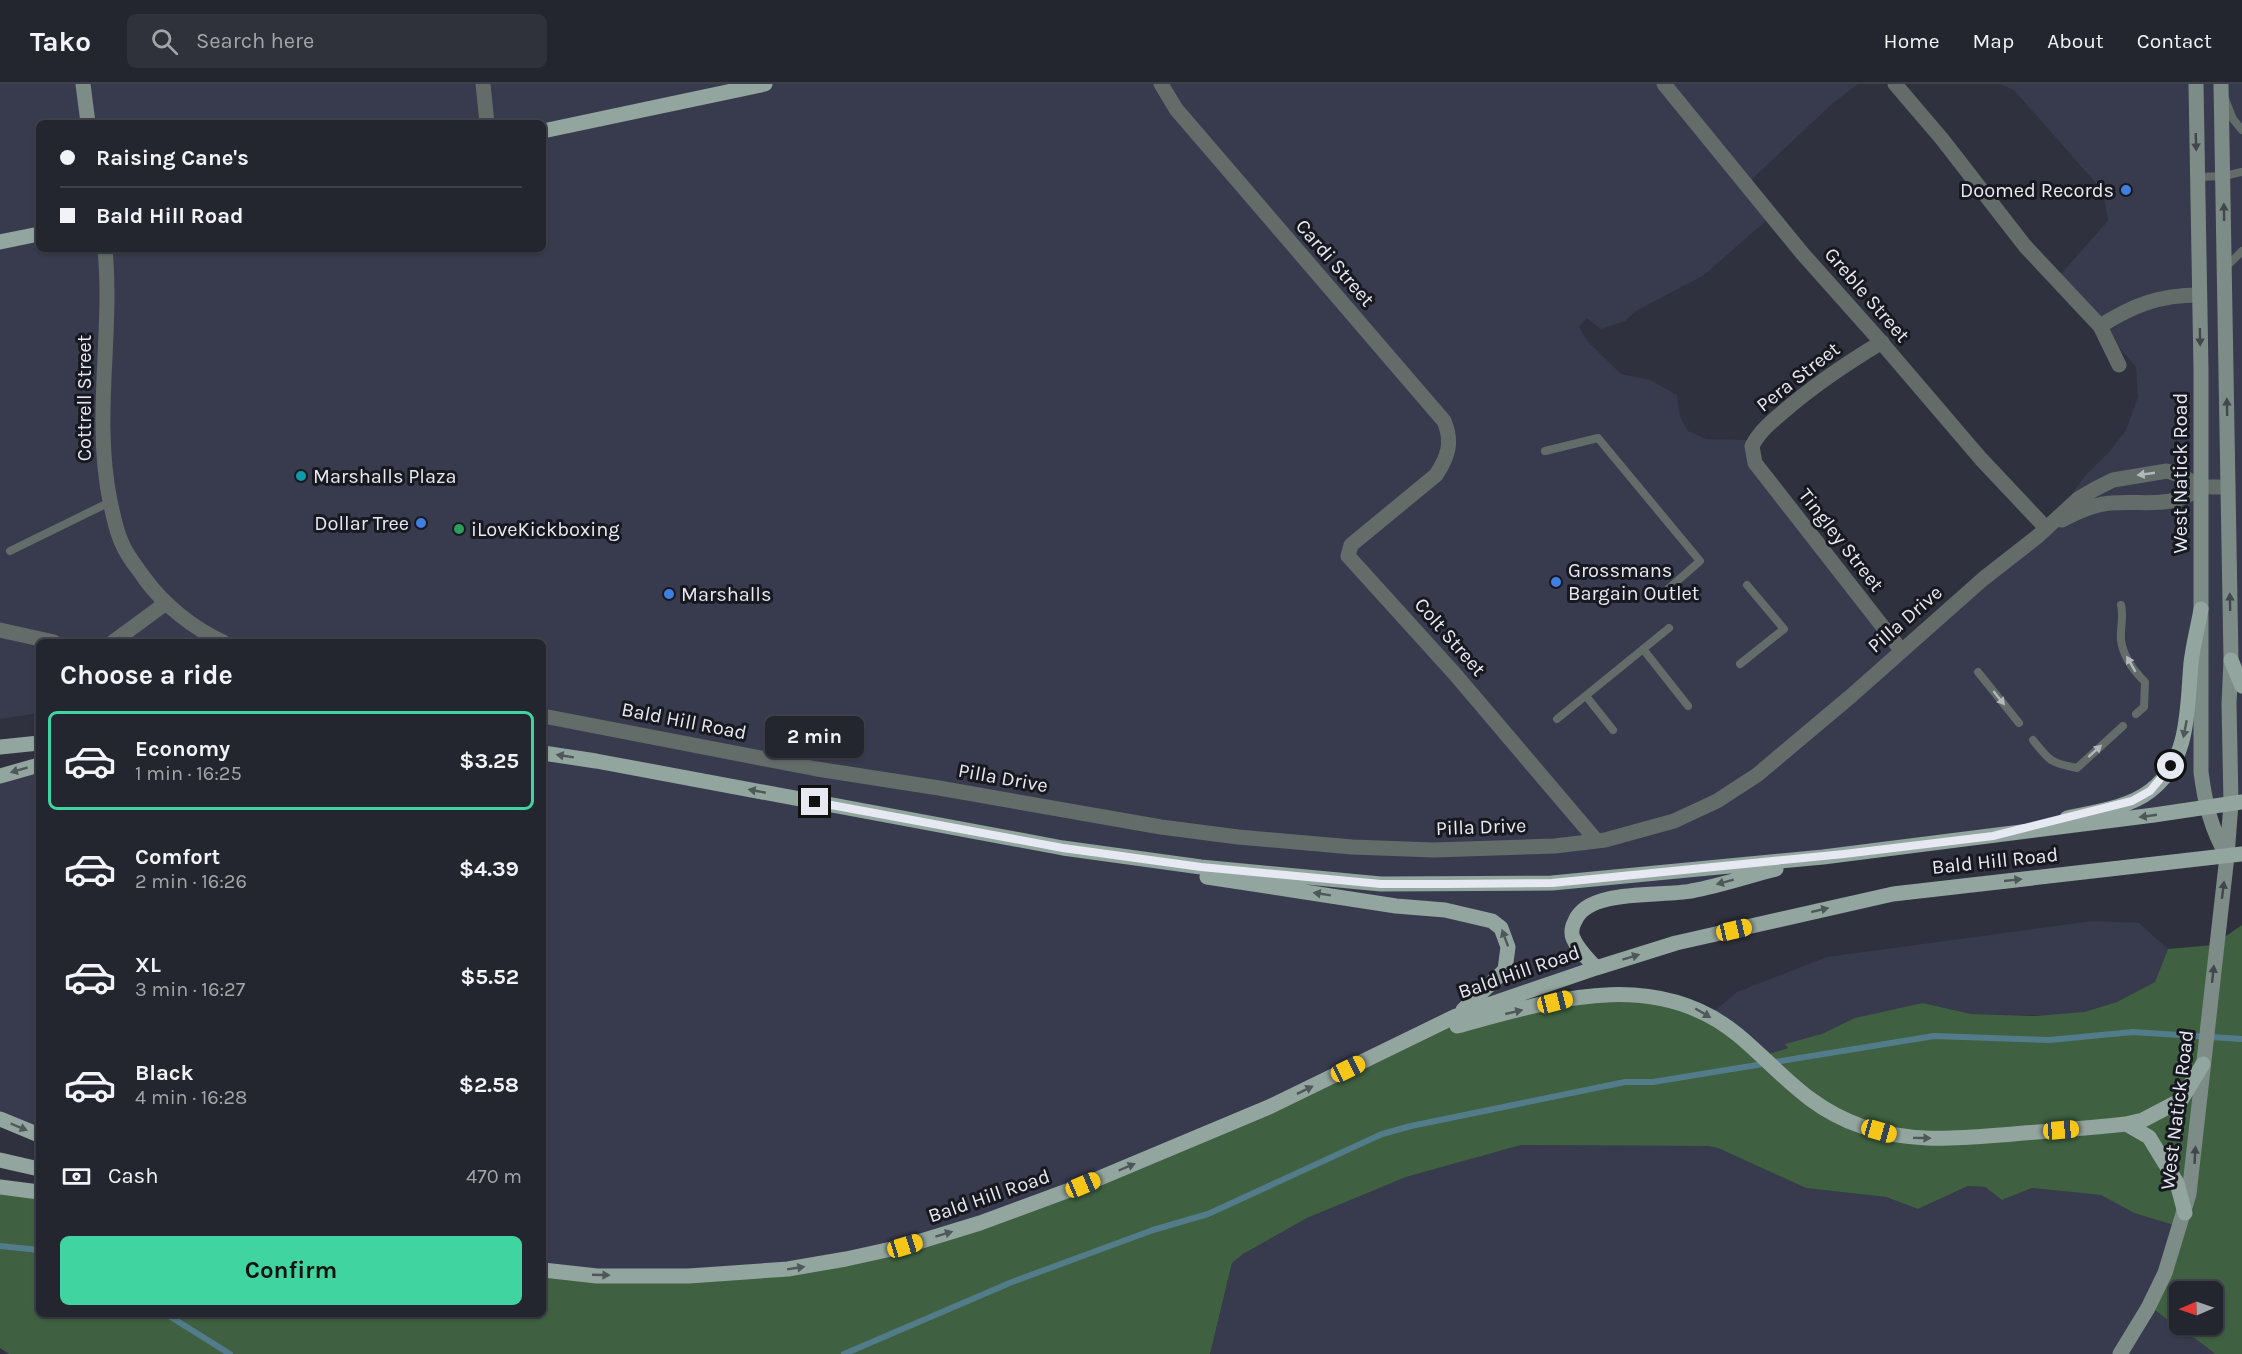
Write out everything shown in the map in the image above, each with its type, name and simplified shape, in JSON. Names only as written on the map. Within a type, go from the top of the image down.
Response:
[{"type":"main road","points":[[83,84],[88,120]]},
{"type":"main road","points":[[546,130],[765,84]]},
{"type":"main road","name":"West Natick Road","points":[[2196,84],[2201,772],[2206,808],[2216,838],[2235,855]]},
{"type":"main road","name":"West Natick Road","points":[[2120,1354],[2148,1308],[2165,1273],[2185,1212],[2195,1160],[2208,1023],[2235,855],[2237,802],[2229,704],[2231,660],[2221,87]]},
{"type":"main road","points":[[0,242],[36,235]]},
{"type":"main road","points":[[1993,836],[2132,801],[2150,791],[2162,779],[2179,752],[2185,732],[2191,662],[2201,609]]},
{"type":"main road","points":[[2231,660],[2242,686]]},
{"type":"main road","points":[[0,747],[36,743]]},
{"type":"main road","name":"Bald Hill Road","points":[[546,754],[1063,848],[1201,867],[1381,884],[1552,883],[1822,857],[2206,808],[2237,802]]},
{"type":"main road","points":[[0,776],[36,766]]},
{"type":"main road","points":[[1063,848],[1183,874],[1396,906],[1445,910],[1492,921],[1501,928],[1508,947],[1505,969],[1496,981],[1456,1016]]},
{"type":"main road","name":"Bald Hill Road","points":[[546,1270],[597,1276],[689,1276],[788,1269],[905,1246],[969,1227],[1083,1185],[1269,1107],[1456,1016],[1676,943],[1893,894],[2235,855]]},
{"type":"main road","points":[[1596,968],[1579,949],[1572,936],[1572,927],[1576,917],[1588,906],[1623,897],[1690,892],[1822,857]]},
{"type":"main road","points":[[1416,1036],[1572,997],[1618,994],[1654,996],[1691,1006],[1722,1024],[1738,1035],[1791,1085],[1824,1109],[1861,1126],[1918,1139],[1966,1138],[2126,1124],[2143,1120],[2181,1100],[2204,1057]]},
{"type":"main road","points":[[0,1119],[36,1134]]},
{"type":"main road","points":[[2126,1124],[2149,1137],[2177,1183],[2185,1212]]},
{"type":"main road","points":[[0,1160],[36,1168]]},
{"type":"main road","points":[[0,1187],[36,1192]]},
{"type":"street","points":[[483,84],[487,120]]},
{"type":"street","name":"Cardi Street","points":[[1161,84],[1176,109],[1444,421],[1450,447],[1445,462],[1436,476]]},
{"type":"street","name":"Greble Street","points":[[1664,84],[1802,253],[1981,459],[2046,528]]},
{"type":"street","points":[[1895,84],[2025,246],[2100,326],[2119,365]]},
{"type":"street","name":"Cottrell Street","points":[[105,252],[108,278],[102,440],[110,502],[115,526],[126,552],[165,603]]},
{"type":"street","points":[[2100,326],[2127,309],[2158,298],[2199,295]]},
{"type":"street","name":"Pera Street","points":[[1753,454],[1752,446],[1756,438],[1791,406],[1833,372],[1881,342]]},
{"type":"street","name":"Tingley Street","points":[[1753,454],[1755,463],[1787,507],[1901,650]]},
{"type":"street","name":"Pilla Drive","points":[[817,769],[1161,827],[1250,838],[1352,847],[1434,850],[1555,846],[1605,840],[1674,821],[1717,801],[1757,775],[2078,499],[2113,480],[2167,471],[2200,487],[2228,487]]},
{"type":"street","name":"Colt Street","points":[[1436,476],[1351,545],[1348,556],[1454,673],[1596,840]]},
{"type":"street","name":"Pilla Drive","points":[[2046,528],[2091,507],[2108,503],[2178,501],[2188,497],[2200,487]]},
{"type":"street","points":[[117,639],[165,603],[218,639]]},
{"type":"street","points":[[0,630],[40,639]]},
{"type":"street","name":"Bald Hill Road","points":[[546,717],[817,769]]},
{"type":"lane","points":[[2221,87],[2234,119],[2242,130]]},
{"type":"lane","points":[[2197,177],[2224,176],[2242,172]]},
{"type":"lane","points":[[2225,268],[2242,251]]},
{"type":"lane","points":[[1545,452],[1599,438],[1700,561],[1668,589]]},
{"type":"lane","points":[[10,551],[110,502]]},
{"type":"lane","points":[[1740,664],[1784,628],[1747,585]]},
{"type":"lane","points":[[2121,605],[2123,612],[2121,640],[2129,665],[2145,682],[2144,707],[2136,714]]},
{"type":"lane","points":[[1557,719],[1669,628]]},
{"type":"lane","points":[[1643,650],[1688,705]]},
{"type":"lane","points":[[1978,672],[2019,723]]},
{"type":"lane","points":[[1586,696],[1613,730]]},
{"type":"lane","points":[[2033,740],[2055,764],[2077,768],[2123,726]]},
{"type":"shaded area","points":[[0,84],[1858,84],[1833,103],[1752,179],[1748,186],[1770,217],[1704,275],[1636,311],[1625,321],[1601,329],[1587,318],[1579,327],[1588,342],[1621,374],[1650,380],[1677,395],[1680,417],[1688,431],[1706,439],[1749,440],[1752,461],[1903,645],[2074,501],[2074,491],[2126,430],[2138,397],[2136,367],[2058,277],[2108,221],[2103,191],[2014,90],[2000,84],[2242,84],[2242,801],[2025,828],[1754,873],[1593,903],[1575,934],[1585,951],[1600,962],[1269,1107],[920,1242],[738,1272],[546,1269],[546,639],[36,639],[36,715],[0,719]]},
{"type":"shaded area","points":[[36,765],[36,1134],[0,1119],[0,773]]},
{"type":"shaded area","points":[[2092,921],[2139,923],[2168,949],[2155,982],[2117,1002],[2070,1016],[1971,1014],[1923,1003],[1769,1054],[1711,1014],[1737,992],[1827,957]]},
{"type":"shaded area","points":[[1521,1145],[1708,1146],[1718,1148],[1806,1188],[1886,1197],[1918,1209],[1968,1186],[1985,1187],[2002,1200],[2032,1188],[2101,1195],[2134,1213],[2177,1226],[2149,1305],[2169,1320],[2169,1335],[2192,1335],[2215,1354],[1210,1354],[1232,1263],[1243,1254],[1307,1218],[1406,1177]]},
{"type":"green space","points":[[2242,925],[2242,1354],[2215,1354],[2190,1335],[2223,1335],[2223,1281],[2169,1281],[2169,1321],[2149,1305],[2177,1226],[2134,1213],[2101,1195],[2032,1188],[2002,1200],[1985,1187],[1968,1186],[1918,1209],[1886,1197],[1806,1188],[1718,1148],[1708,1146],[1521,1145],[1406,1177],[1307,1218],[1243,1254],[1232,1263],[1210,1354],[9,1354],[0,1348],[0,1187],[36,1191],[36,1317],[546,1317],[546,1269],[738,1272],[848,1256],[1033,1207],[1417,1034],[1578,995],[1654,996],[1769,1054],[1788,1048],[1785,1044],[1822,1034],[1855,1018],[1923,1003],[1971,1014],[2036,1016],[2084,1012],[2117,1002],[2155,982],[2168,949],[2213,945]]},
{"type":"waterway","points":[[844,1354],[1012,1282],[1153,1230],[1208,1214],[1382,1134],[1411,1126],[1625,1082],[1653,1082],[1934,1036],[2049,1040],[2133,1032],[2242,1039]]},
{"type":"waterway","points":[[0,1246],[36,1250]]},
{"type":"waterway","points":[[171,1317],[230,1354]]},
{"type":"place","name":"Doomed Records","points":[[2126,190]]},
{"type":"place","name":"Marshalls Plaza","points":[[301,476]]},
{"type":"place","name":"Dollar Tree","points":[[421,523]]},
{"type":"place","name":"iLoveKickboxing","points":[[459,529]]},
{"type":"place","name":"Grossmans Bargain Outlet","points":[[1556,582]]},
{"type":"place","name":"Marshalls","points":[[669,594]]},
{"type":"route","points":[[815,802],[1063,848],[1201,867],[1381,884],[1552,883],[1822,857],[1993,836],[2132,801],[2150,791],[2171,766]]}]
